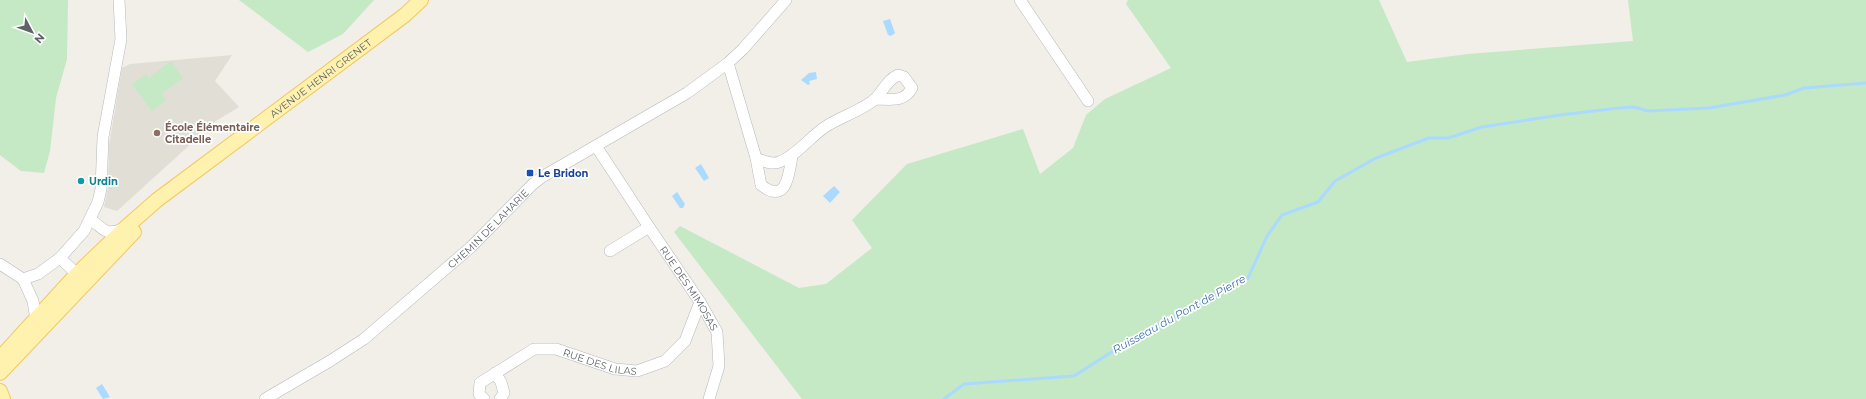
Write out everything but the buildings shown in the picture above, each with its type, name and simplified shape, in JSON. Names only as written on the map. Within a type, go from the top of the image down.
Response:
[{"type":"main road","name":"AVENUE HENRI GRENET","points":[[0,373],[124,229],[157,200],[405,15],[421,0]]},
{"type":"main road","name":"AVENUE HENRI GRENET","points":[[0,358],[36,319],[180,184]]},
{"type":"main road","points":[[0,391],[3,399]]},
{"type":"street","points":[[22,279],[38,274],[60,258],[84,232],[91,220],[98,202],[101,189],[103,137],[121,39],[119,0]]},
{"type":"street","name":"CHEMIN DE LAHARIE","points":[[265,399],[364,339],[470,247],[533,184],[687,93],[728,63],[743,49],[786,0]]},
{"type":"street","points":[[1020,0],[1088,101]]},
{"type":"street","points":[[728,63],[756,158],[761,184],[769,191],[782,189],[788,181],[792,156]]},
{"type":"street","points":[[756,158],[764,162],[778,163],[792,156],[805,142],[825,127],[875,99]]},
{"type":"street","name":"RUE DES MIMOSAS","points":[[596,146],[648,227],[700,302],[717,332],[719,366],[709,399]]},
{"type":"street","points":[[91,220],[103,230],[110,232],[124,229]]},
{"type":"street","points":[[610,251],[648,227]]},
{"type":"street","points":[[60,258],[81,278]]},
{"type":"street","points":[[0,264],[22,279],[33,300],[36,319]]},
{"type":"street","name":"RUE DES LILAS","points":[[484,399],[478,394],[480,383],[534,349],[556,349],[615,369],[637,371],[665,361],[685,341],[700,302]]},
{"type":"street","points":[[495,373],[501,382],[504,393],[500,399]]},
{"type":"shaded area","name":"École Élémentaire Citadelle","points":[[232,55],[215,81],[239,107],[216,121],[117,211],[104,207],[108,188],[109,145],[122,68],[130,64]]},
{"type":"green space","points":[[0,0],[68,0],[67,59],[56,98],[50,151],[44,173],[21,171],[0,155]]},
{"type":"green space","points":[[239,0],[374,0],[343,34],[308,52]]},
{"type":"green space","points":[[1128,0],[1379,0],[1407,62],[1468,54],[1633,41],[1628,0],[1866,0],[1866,399],[802,399],[674,232],[680,226],[799,288],[826,284],[872,248],[852,220],[907,164],[1023,129],[1040,174],[1073,148],[1086,115],[1105,99],[1171,68],[1126,4]]},
{"type":"green space","points":[[171,61],[183,78],[161,94],[166,100],[152,111],[132,84],[146,74],[149,78]]},
{"type":"water","points":[[890,19],[895,33],[891,36],[888,35],[883,21]]},
{"type":"water","points":[[816,72],[817,79],[809,81],[810,84],[808,85],[801,80],[809,73]]},
{"type":"water","points":[[701,164],[709,178],[704,181],[695,168]]},
{"type":"water","points":[[834,186],[840,192],[830,203],[823,196]]},
{"type":"water","points":[[677,192],[685,204],[683,208],[680,208],[672,196]]},
{"type":"water","points":[[102,384],[110,397],[103,399],[96,388]]},
{"type":"waterway","name":"Ruisseau du Pont de Pierre","points":[[944,399],[964,384],[1074,376],[1132,339],[1248,278],[1267,236],[1282,215],[1318,202],[1335,181],[1376,158],[1429,138],[1448,138],[1482,127],[1560,115],[1634,107],[1648,111],[1709,108],[1785,95],[1804,88],[1866,83]]},
{"type":"place","name":"École Élémentaire Citadelle","points":[[157,133]]},
{"type":"place","name":"Le Bridon","points":[[530,173]]},
{"type":"place","name":"Urdin","points":[[81,181]]}]
